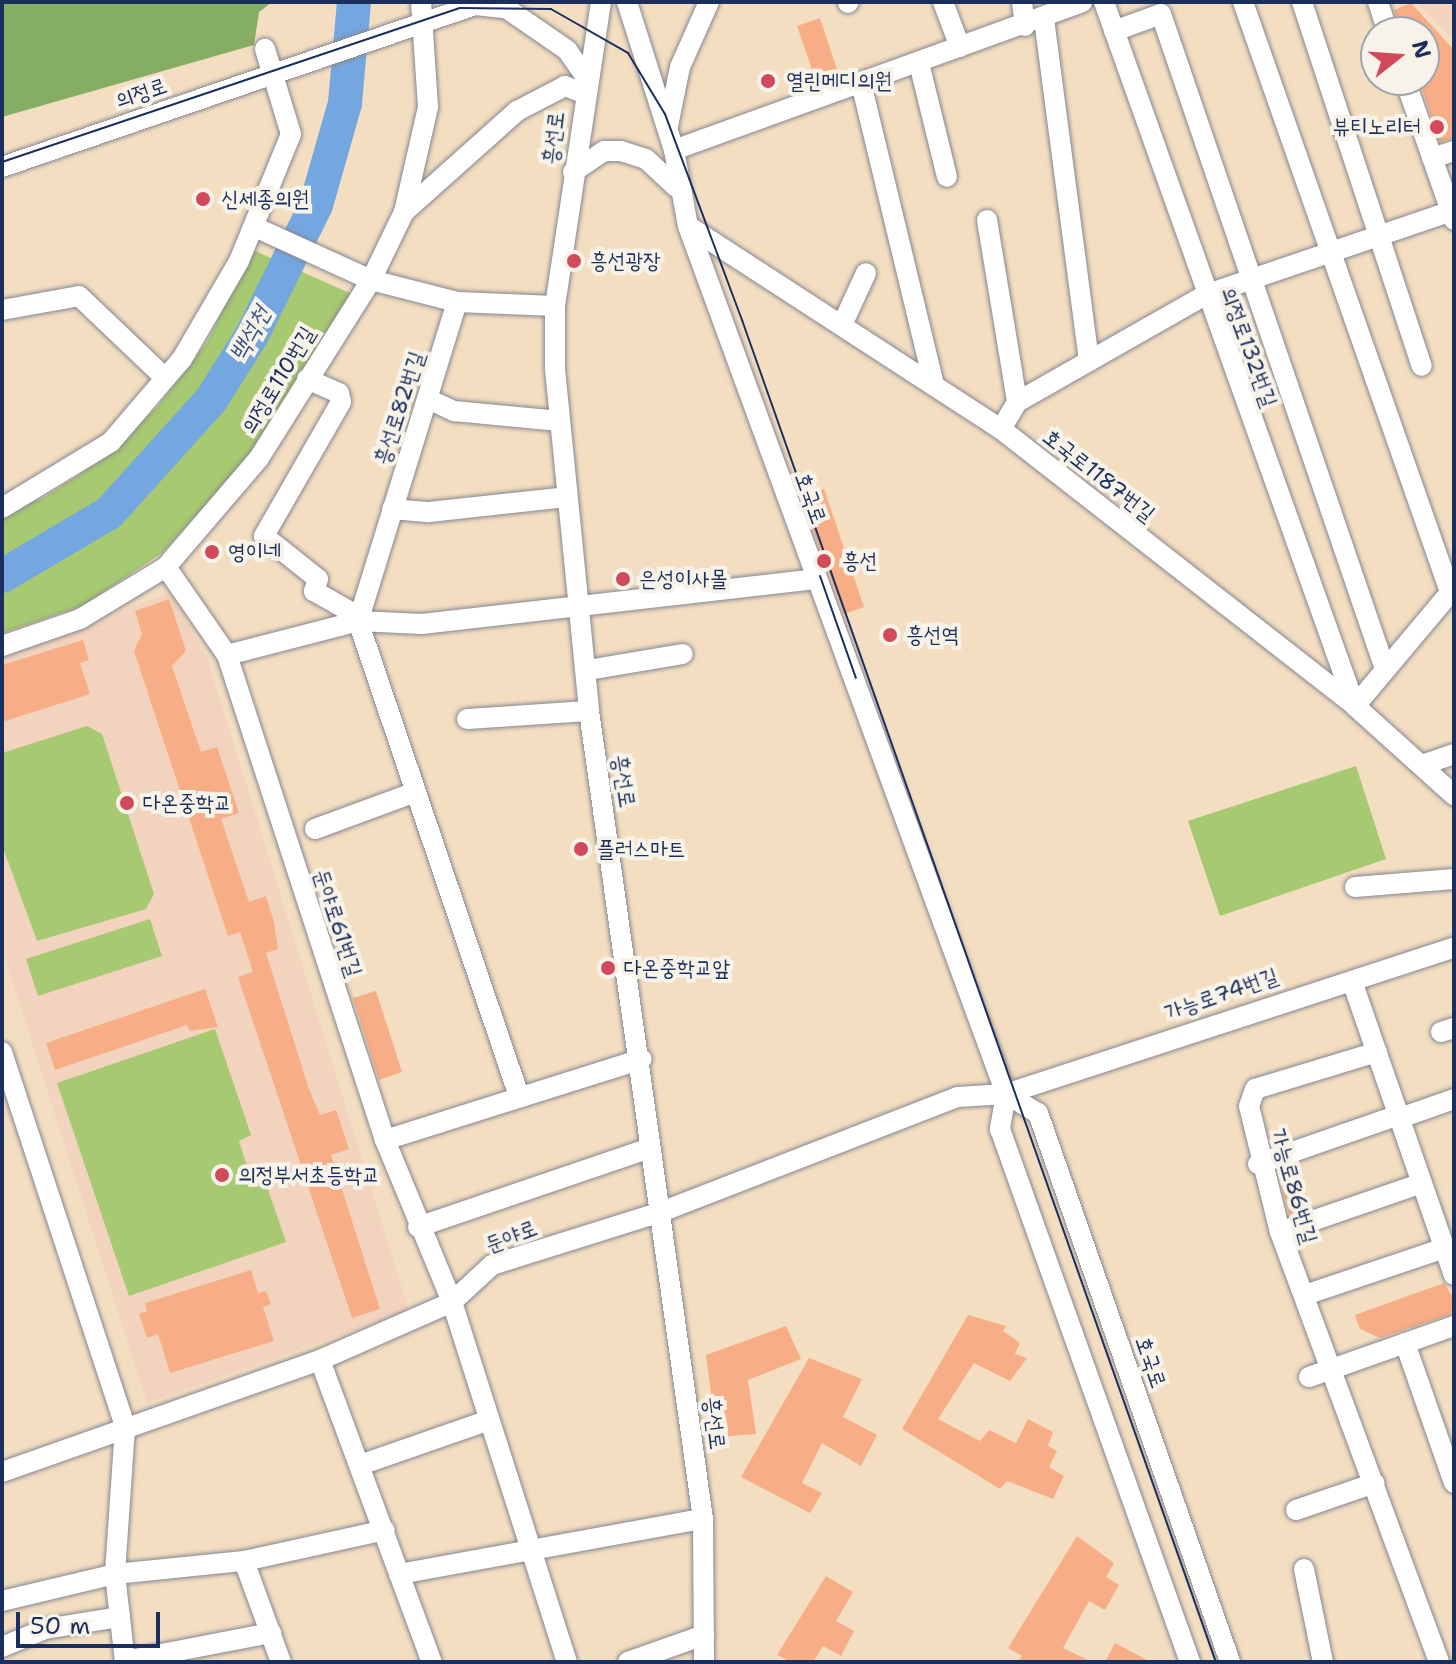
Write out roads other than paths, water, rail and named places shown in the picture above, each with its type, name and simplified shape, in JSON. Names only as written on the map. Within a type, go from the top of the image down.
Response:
[{"type":"street","name":"흥선로","points":[[601,2],[584,85],[555,306],[560,421],[566,497],[582,603],[589,711],[642,1059],[647,1149],[661,1212],[703,1519],[704,1662]]},
{"type":"street","name":"호국로","points":[[627,2],[672,142],[676,187],[688,226],[1006,1094],[1000,1129],[1190,1662]]},
{"type":"street","points":[[709,2],[666,112],[672,142],[861,83],[1082,2]]},
{"type":"street","points":[[943,2],[960,47]]},
{"type":"street","points":[[1022,2],[1034,22],[1089,361]]},
{"type":"street","name":"의정로132번길","points":[[1104,2],[1205,295],[1355,706]]},
{"type":"street","points":[[1243,2],[1451,589],[1355,706]]},
{"type":"street","points":[[1302,2],[1422,366]]},
{"type":"street","points":[[404,212],[517,111],[565,86],[584,85],[567,50],[506,8],[480,3],[419,16]]},
{"type":"street","points":[[1114,31],[1161,14],[1385,669]]},
{"type":"street","name":"의정로","points":[[2,167],[296,64],[419,16]]},
{"type":"street","name":"의정로110번길","points":[[2,646],[80,619],[166,567],[259,458],[371,280],[404,212],[428,107],[419,16]]},
{"type":"street","points":[[2,508],[111,442],[165,378],[257,228],[291,134],[268,74],[265,49]]},
{"type":"street","points":[[919,63],[947,177]]},
{"type":"street","points":[[861,83],[934,385]]},
{"type":"street","points":[[1001,429],[1017,402],[1205,295],[1379,235],[1453,214],[1411,96]]},
{"type":"street","points":[[573,172],[604,151],[621,151],[646,159],[676,187]]},
{"type":"street","points":[[1432,158],[1454,151]]},
{"type":"street","points":[[987,220],[1017,402]]},
{"type":"street","name":"호국로1187번길","points":[[688,226],[1001,429],[1355,706],[1454,795]]},
{"type":"street","points":[[257,228],[371,280],[457,302],[555,306]]},
{"type":"street","points":[[842,325],[866,273]]},
{"type":"street","points":[[2,310],[79,296],[165,378]]},
{"type":"street","name":"흥선로82번길","points":[[358,619],[457,302]]},
{"type":"street","points":[[307,379],[339,393],[341,402],[264,536],[318,579],[314,591],[358,619],[413,793],[519,1096]]},
{"type":"street","points":[[428,399],[454,411],[560,421]]},
{"type":"street","points":[[392,509],[429,512],[566,497]]},
{"type":"street","name":"둔야로61번길","points":[[166,567],[227,655],[385,1140],[418,1227],[452,1302],[567,1662]]},
{"type":"street","points":[[227,655],[358,619],[422,624],[582,603],[815,579]]},
{"type":"street","points":[[588,670],[683,654]]},
{"type":"street","points":[[467,719],[589,711]]},
{"type":"street","points":[[1422,765],[1454,754]]},
{"type":"street","points":[[315,829],[413,793]]},
{"type":"street","points":[[1355,887],[1454,879]]},
{"type":"street","name":"가능로74번길","points":[[1006,1094],[1454,948]]},
{"type":"street","points":[[1352,981],[1454,1275]]},
{"type":"street","name":"가능로86번길","points":[[1377,1052],[1255,1089],[1249,1106],[1258,1164],[1280,1232],[1441,1662]]},
{"type":"street","points":[[3,1058],[125,1427],[115,1574],[125,1662],[271,1633]]},
{"type":"street","points":[[385,1140],[642,1059]]},
{"type":"street","name":"호국로","points":[[1006,1094],[1038,1113],[1230,1662]]},
{"type":"street","name":"둔야로","points":[[4,1466],[320,1360],[452,1302],[492,1265],[661,1212],[958,1097],[1006,1094]]},
{"type":"street","points":[[1258,1164],[1454,1099]]},
{"type":"street","points":[[418,1227],[647,1149]]},
{"type":"street","points":[[1280,1232],[1422,1183]]},
{"type":"street","points":[[1305,1295],[1445,1248]]},
{"type":"street","points":[[1309,1377],[1454,1326]]},
{"type":"street","points":[[1405,1343],[1454,1483]]},
{"type":"street","points":[[320,1360],[432,1662]]},
{"type":"street","points":[[360,1465],[489,1420]]},
{"type":"street","points":[[1296,1510],[1375,1483]]},
{"type":"street","points":[[399,1574],[703,1519]]},
{"type":"street","points":[[2,1601],[115,1574],[244,1561],[385,1530]]},
{"type":"street","points":[[244,1561],[281,1662]]},
{"type":"street","points":[[1304,1569],[1323,1662]]},
{"type":"street","points":[[2,1647],[45,1629],[120,1617]]},
{"type":"street","points":[[628,1662],[704,1635]]},
{"type":"street","points":[[1441,1662],[1454,1658]]},
{"type":"waterway","name":"백석천","points":[[2,576],[109,513],[211,400],[252,335],[316,205],[345,103],[354,2]]},
{"type":"tram line","points":[[2,162],[460,8],[551,9],[628,53],[665,114],[742,320],[1216,1662]]},
{"type":"tram line","points":[[820,576],[856,678]]},
{"type":"place","name":"열린메디의원","points":[[768,81]]},
{"type":"place","name":"뷰티노리터","points":[[1437,127]]},
{"type":"place","name":"신세종의원","points":[[203,199]]},
{"type":"place","name":"흥선광장","points":[[574,261]]},
{"type":"place","name":"영이네","points":[[212,552]]},
{"type":"place","name":"흥선","points":[[824,561]]},
{"type":"place","name":"은성이사몰","points":[[623,579]]},
{"type":"place","name":"흥선역","points":[[890,635]]},
{"type":"place","name":"다온중학교","points":[[127,803]]},
{"type":"place","name":"플러스마트","points":[[581,849]]},
{"type":"place","name":"다온중학교앞","points":[[608,968]]},
{"type":"place","name":"의정부서초등학교","points":[[222,1175]]}]
